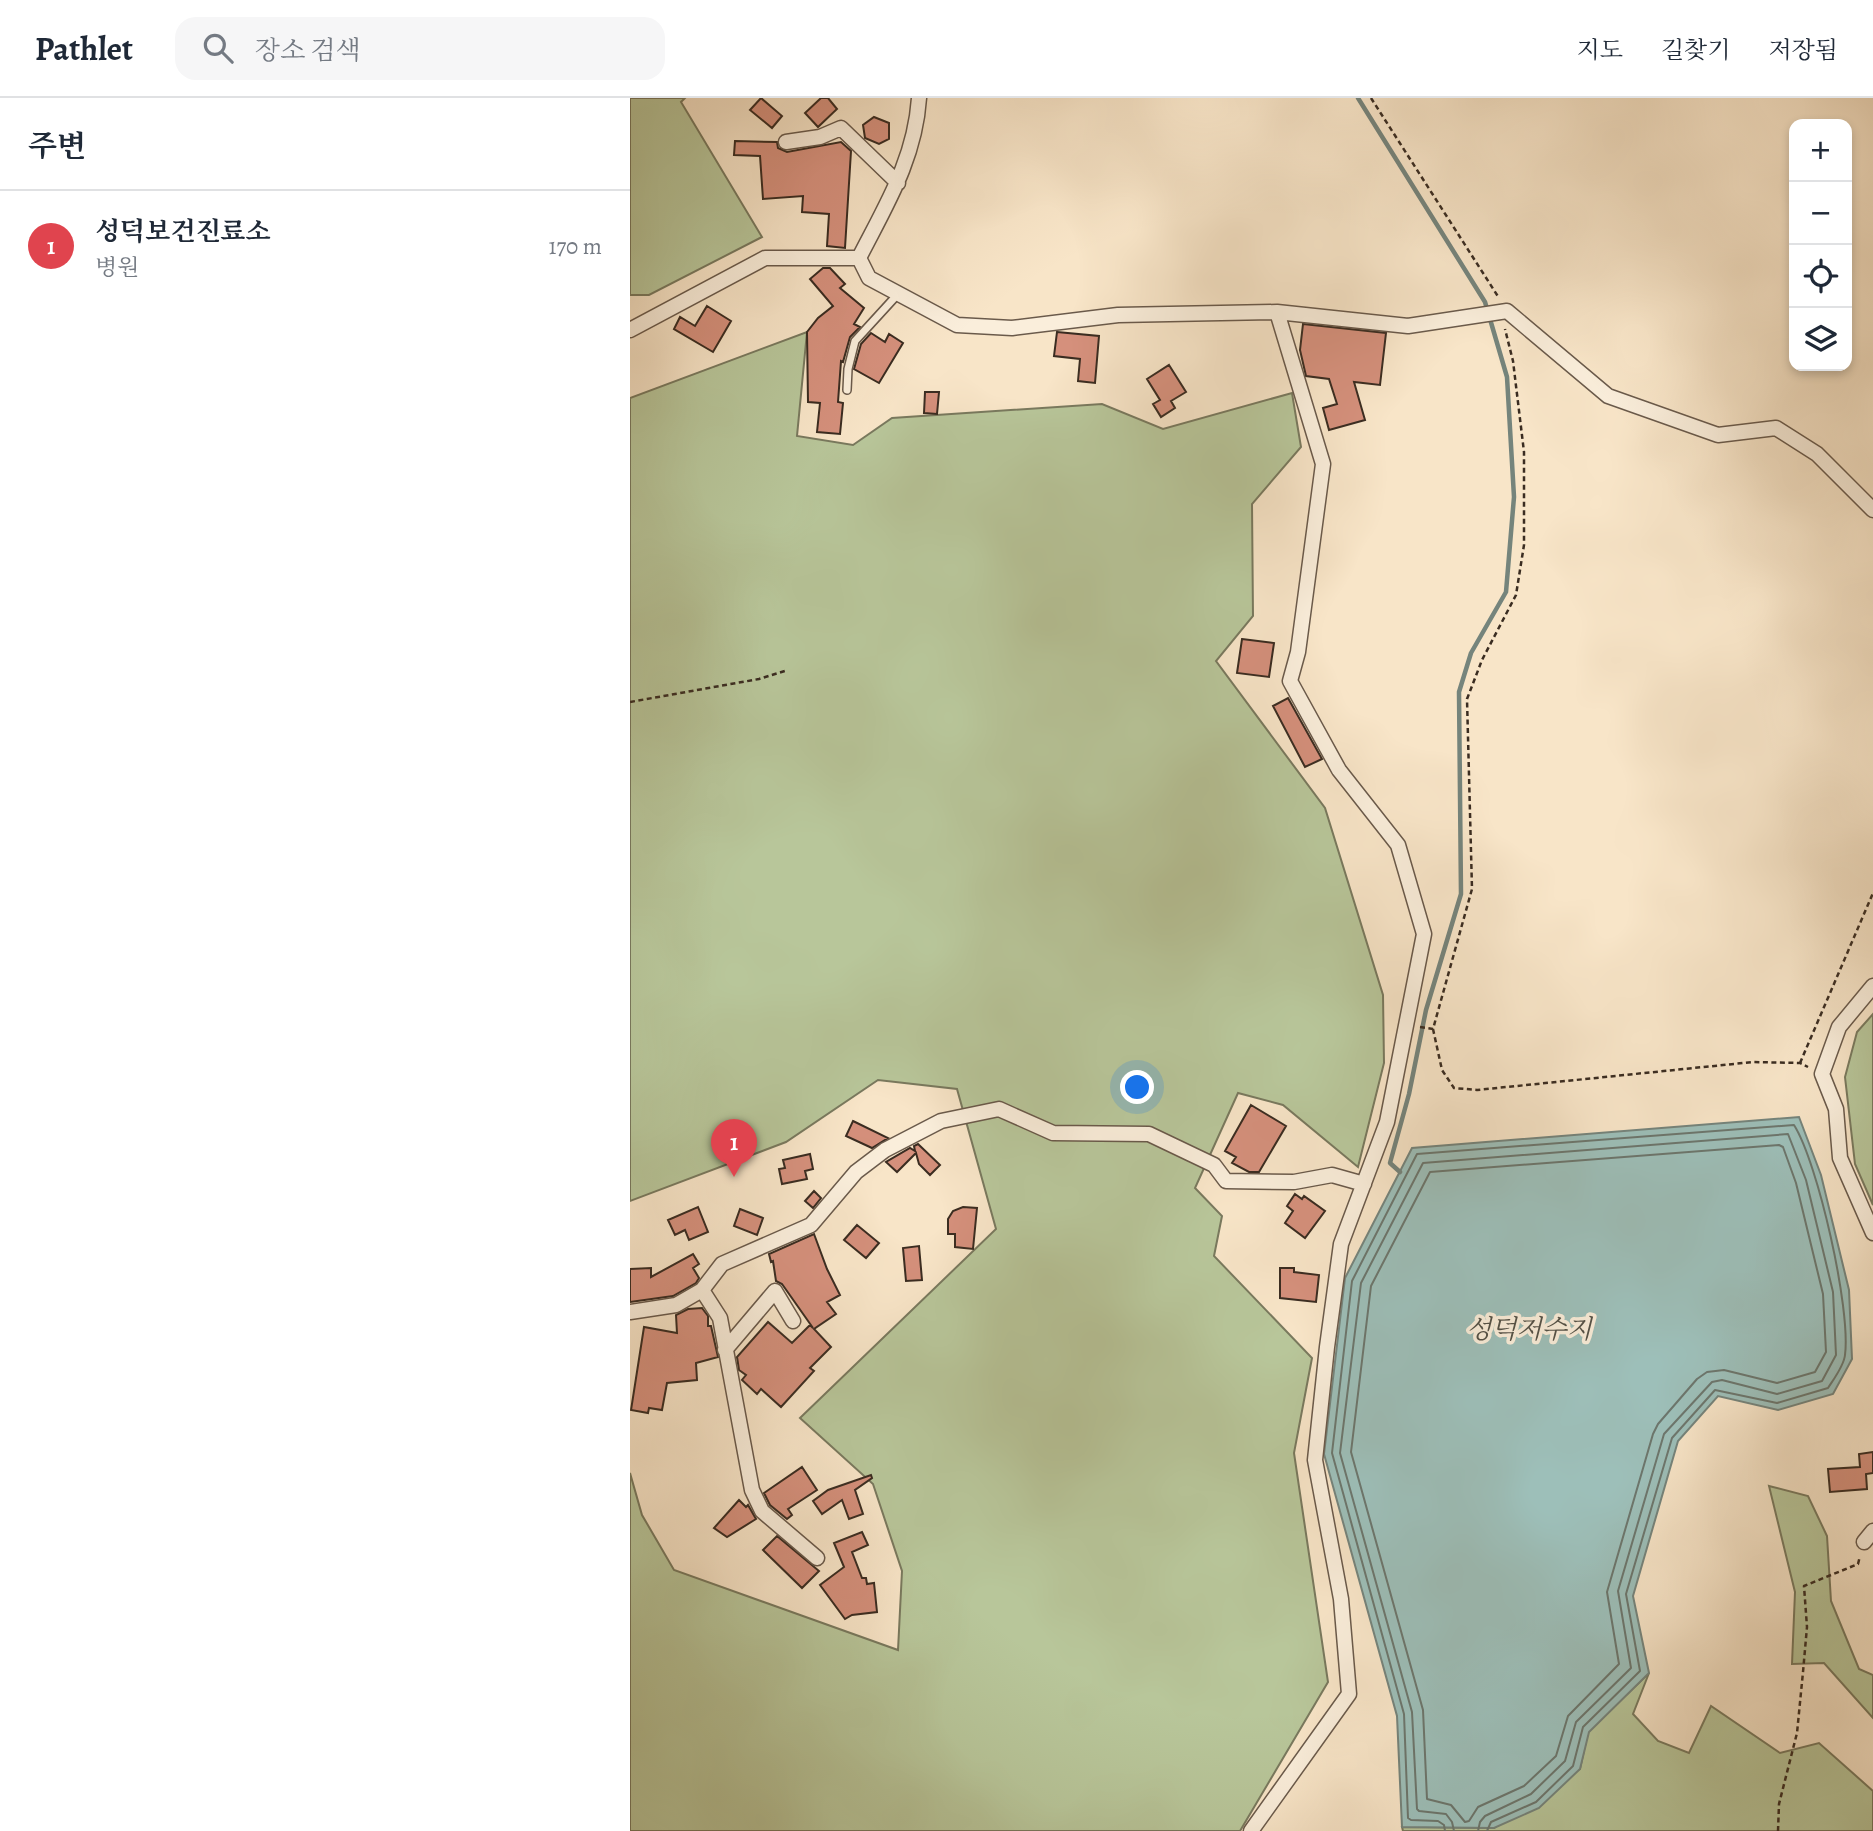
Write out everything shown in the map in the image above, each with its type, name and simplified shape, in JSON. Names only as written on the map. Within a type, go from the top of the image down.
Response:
[{"type":"street","points":[[859,258],[904,172],[919,98]]},
{"type":"street","points":[[786,142],[820,137],[841,128],[898,183]]},
{"type":"street","points":[[630,330],[765,258],[859,258]]},
{"type":"street","points":[[859,258],[869,278],[957,325],[1012,328],[1118,314],[1277,312],[1408,326],[1495,312],[1608,396],[1718,435],[1776,428],[1817,454],[1873,510]]},
{"type":"street","points":[[1251,1831],[1349,1694],[1341,1599],[1315,1460],[1341,1244],[1387,1122],[1424,934],[1398,845],[1339,770],[1290,681],[1298,652],[1323,464],[1277,312]]},
{"type":"street","points":[[1873,986],[1839,1027],[1822,1074],[1836,1110],[1840,1158],[1873,1233]]},
{"type":"street","points":[[630,1312],[676,1305],[702,1290],[722,1264],[811,1225],[856,1172],[885,1150],[941,1121],[999,1109],[1053,1133],[1149,1134],[1214,1165],[1226,1181],[1294,1182],[1332,1175],[1364,1184]]},
{"type":"street","points":[[702,1290],[720,1318],[752,1490],[762,1511],[817,1558]]},
{"type":"street","points":[[724,1350],[775,1291],[793,1321]]},
{"type":"lane","points":[[847,390],[848,369],[855,341],[898,294]]},
{"type":"path","points":[[1371,98],[1495,312],[1503,321],[1513,361],[1524,452],[1524,545],[1516,595],[1482,660],[1467,699],[1472,889],[1431,1029],[1442,1070],[1454,1088],[1476,1090],[1753,1062],[1800,1063],[1822,1074]]},
{"type":"path","points":[[630,702],[759,679],[788,670]]},
{"type":"path","points":[[1800,1063],[1873,893]]},
{"type":"path","points":[[1416,1026],[1431,1029]]},
{"type":"path","points":[[1778,1831],[1779,1804],[1797,1733],[1807,1627],[1804,1586],[1858,1564],[1868,1537]]},
{"type":"green space","points":[[630,98],[685,98],[681,102],[762,237],[649,295],[630,295]]},
{"type":"green space","points":[[807,332],[797,436],[853,445],[892,418],[1102,404],[1163,429],[1292,393],[1301,447],[1252,504],[1253,616],[1216,661],[1325,808],[1383,995],[1384,1063],[1358,1167],[1283,1105],[1238,1093],[1195,1188],[1222,1216],[1214,1256],[1312,1358],[1294,1453],[1328,1682],[1240,1831],[630,1831],[630,1473],[642,1515],[674,1570],[898,1650],[902,1571],[873,1484],[800,1418],[996,1229],[957,1089],[878,1080],[786,1142],[630,1201],[630,398]]},
{"type":"green space","points":[[1873,1014],[1873,1205],[1855,1164],[1845,1077],[1857,1032]]},
{"type":"green space","points":[[1769,1486],[1808,1496],[1827,1536],[1831,1601],[1859,1669],[1873,1675],[1873,1718],[1824,1663],[1792,1664],[1795,1592]]},
{"type":"green space","points":[[1649,1673],[1633,1714],[1658,1741],[1689,1753],[1711,1706],[1780,1753],[1819,1743],[1873,1791],[1873,1831],[1403,1831],[1402,1827],[1494,1828],[1580,1769],[1588,1732]]},
{"type":"water","name":"성덕저수지","points":[[1799,1117],[1821,1175],[1849,1290],[1852,1359],[1833,1394],[1778,1410],[1718,1396],[1678,1441],[1633,1596],[1649,1673],[1589,1732],[1580,1769],[1539,1808],[1494,1828],[1402,1827],[1397,1716],[1324,1454],[1345,1278],[1412,1148]]},
{"type":"building","points":[[761,98],[782,116],[772,128],[750,110]]},
{"type":"building","points":[[821,98],[828,98],[837,109],[818,127],[805,113]]},
{"type":"building","points":[[874,117],[889,123],[889,139],[879,144],[865,138],[863,125]]},
{"type":"building","points":[[735,141],[777,142],[778,148],[787,152],[841,142],[851,151],[845,248],[827,246],[829,214],[802,212],[803,196],[763,199],[760,156],[734,155]]},
{"type":"building","points":[[823,268],[830,268],[845,284],[840,288],[864,308],[854,324],[860,327],[850,337],[843,362],[841,361],[838,402],[843,403],[840,434],[817,432],[820,403],[808,402],[807,332],[818,318],[833,306],[810,279]]},
{"type":"building","points":[[707,306],[731,321],[713,352],[674,329],[680,317],[695,326]]},
{"type":"building","points":[[1303,324],[1386,333],[1380,385],[1354,382],[1365,420],[1329,430],[1323,408],[1337,404],[1329,379],[1306,376],[1300,350]]},
{"type":"building","points":[[1057,332],[1099,336],[1095,383],[1078,381],[1080,359],[1054,356]]},
{"type":"building","points":[[871,333],[885,342],[889,334],[903,343],[879,383],[854,369],[861,344]]},
{"type":"building","points":[[1169,365],[1186,392],[1171,401],[1175,408],[1161,417],[1153,404],[1160,400],[1147,379]]},
{"type":"building","points":[[925,392],[939,392],[937,414],[924,413]]},
{"type":"building","points":[[1242,639],[1274,643],[1269,677],[1237,673]]},
{"type":"building","points":[[1288,698],[1322,759],[1305,767],[1273,706]]},
{"type":"building","points":[[1251,1105],[1286,1126],[1259,1172],[1249,1172],[1232,1163],[1236,1157],[1225,1151]]},
{"type":"building","points":[[853,1121],[888,1138],[872,1148],[846,1136]]},
{"type":"building","points":[[918,1144],[940,1165],[930,1175],[919,1164],[916,1153],[897,1172],[886,1162],[910,1148],[915,1151],[914,1146]]},
{"type":"building","points":[[810,1154],[813,1169],[805,1171],[807,1179],[782,1184],[779,1169],[785,1168],[783,1160]]},
{"type":"building","points":[[814,1191],[821,1198],[813,1208],[805,1201]]},
{"type":"building","points":[[1295,1194],[1302,1199],[1304,1196],[1325,1211],[1305,1238],[1285,1223],[1293,1211],[1287,1206]]},
{"type":"building","points":[[698,1207],[708,1232],[689,1240],[685,1230],[675,1235],[668,1220]]},
{"type":"building","points":[[963,1207],[977,1208],[973,1249],[955,1247],[955,1234],[948,1234],[948,1219],[953,1211]]},
{"type":"building","points":[[740,1209],[763,1218],[757,1235],[734,1226]]},
{"type":"building","points":[[857,1225],[879,1243],[866,1258],[844,1240]]},
{"type":"building","points":[[814,1234],[840,1295],[827,1302],[836,1314],[814,1329],[831,1347],[810,1368],[814,1371],[781,1407],[761,1389],[757,1394],[742,1380],[746,1375],[739,1370],[737,1357],[768,1322],[792,1343],[810,1325],[813,1328],[782,1284],[776,1281],[773,1261],[771,1262],[769,1254]]},
{"type":"building","points":[[919,1246],[922,1280],[906,1281],[903,1248]]},
{"type":"building","points":[[693,1254],[699,1264],[693,1268],[699,1278],[696,1283],[673,1296],[630,1302],[630,1269],[651,1268],[651,1277]]},
{"type":"building","points":[[1280,1268],[1294,1268],[1294,1272],[1319,1275],[1316,1302],[1280,1298]]},
{"type":"building","points":[[702,1308],[708,1316],[708,1326],[711,1326],[718,1357],[696,1363],[697,1380],[667,1383],[662,1410],[649,1408],[648,1413],[631,1410],[644,1327],[677,1333],[676,1315],[688,1309]]},
{"type":"building","points":[[1873,1452],[1873,1473],[1866,1474],[1867,1489],[1830,1492],[1828,1469],[1860,1467],[1859,1454]]},
{"type":"building","points":[[802,1467],[817,1490],[788,1509],[792,1515],[787,1519],[770,1505],[764,1493]]},
{"type":"building","points":[[871,1475],[872,1478],[855,1490],[863,1514],[849,1519],[842,1500],[822,1514],[813,1501],[828,1490]]},
{"type":"building","points":[[739,1500],[746,1507],[748,1505],[756,1519],[727,1537],[714,1528]]},
{"type":"building","points":[[862,1532],[868,1545],[852,1552],[862,1578],[866,1578],[867,1584],[874,1583],[877,1612],[852,1615],[845,1619],[820,1585],[844,1567],[834,1543]]},
{"type":"building","points":[[777,1536],[819,1571],[802,1588],[763,1550]]},
{"type":"waterway","points":[[1358,98],[1485,302],[1507,377],[1514,497],[1506,592],[1471,653],[1459,692],[1461,894],[1426,1010],[1409,1094],[1390,1163],[1400,1172]]},
{"type":"place","name":"성덕보건진료소","points":[[734,1177]]}]
